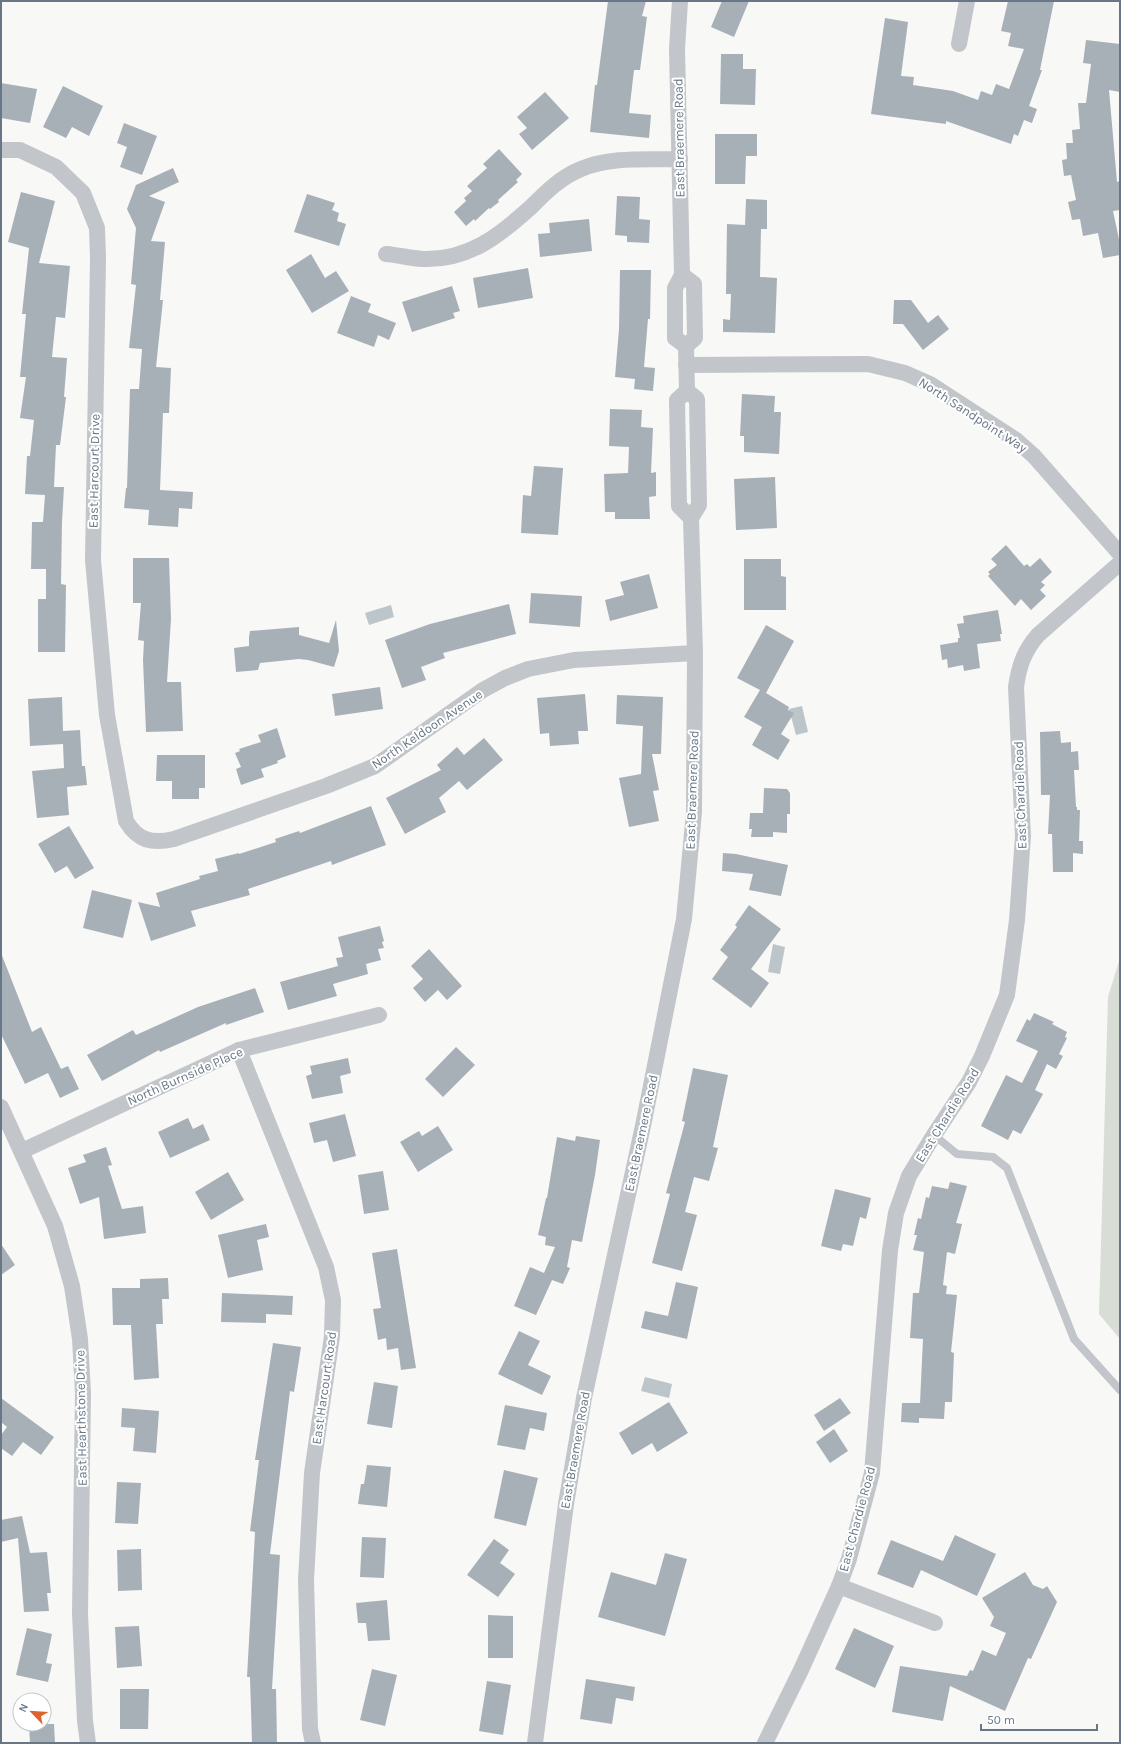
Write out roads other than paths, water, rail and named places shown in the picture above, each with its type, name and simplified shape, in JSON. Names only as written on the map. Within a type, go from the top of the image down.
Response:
[{"type":"street","name":"East Braemere Road","points":[[536,1743],[566,1504],[584,1398],[642,1129],[684,919],[694,812],[695,653],[691,518],[699,505],[697,399],[687,391],[686,346],[676,338],[674,288],[682,275],[677,49],[680,1]]},
{"type":"street","points":[[960,44],[967,1]]},
{"type":"street","name":"East Harcourt Drive","points":[[1,150],[20,150],[56,167],[83,193],[97,228],[98,258],[93,560],[107,715],[126,821],[132,832],[142,838]]},
{"type":"street","points":[[386,254],[422,259],[440,258],[469,251],[492,240],[502,233],[549,189],[564,178],[581,169],[598,163],[616,160],[680,159]]},
{"type":"street","name":"North Sandpoint Way","points":[[686,365],[868,364],[905,373],[930,384],[1016,440],[1034,456],[1120,554]]},
{"type":"street","name":"East Chardie Road","points":[[765,1743],[801,1670],[839,1586],[849,1559],[872,1474],[890,1250],[896,1213],[909,1176],[969,1082],[982,1056],[1007,995],[1017,920],[1023,836],[1016,687],[1022,658],[1038,635],[1120,563]]},
{"type":"street","name":"North Keldoon Avenue","points":[[142,838],[159,842],[174,839],[326,786],[375,766],[483,690],[505,678],[528,669],[574,660],[695,653]]},
{"type":"street","name":"North Burnside Place","points":[[22,1151],[239,1050],[379,1015]]},
{"type":"street","name":"East Harcourt Road","points":[[239,1050],[326,1268],[333,1300],[332,1336],[312,1473],[306,1580],[310,1729],[313,1743]]},
{"type":"street","name":"East Hearthstone Drive","points":[[1,1108],[22,1151],[55,1226],[72,1286],[80,1340],[83,1393],[80,1613],[85,1721],[88,1743]]},
{"type":"street","name":"East Chardie Road","points":[[839,1586],[935,1623]]},
{"type":"lane","points":[[934,1135],[957,1154],[993,1157],[1007,1168],[1074,1339],[1120,1390]]}]
